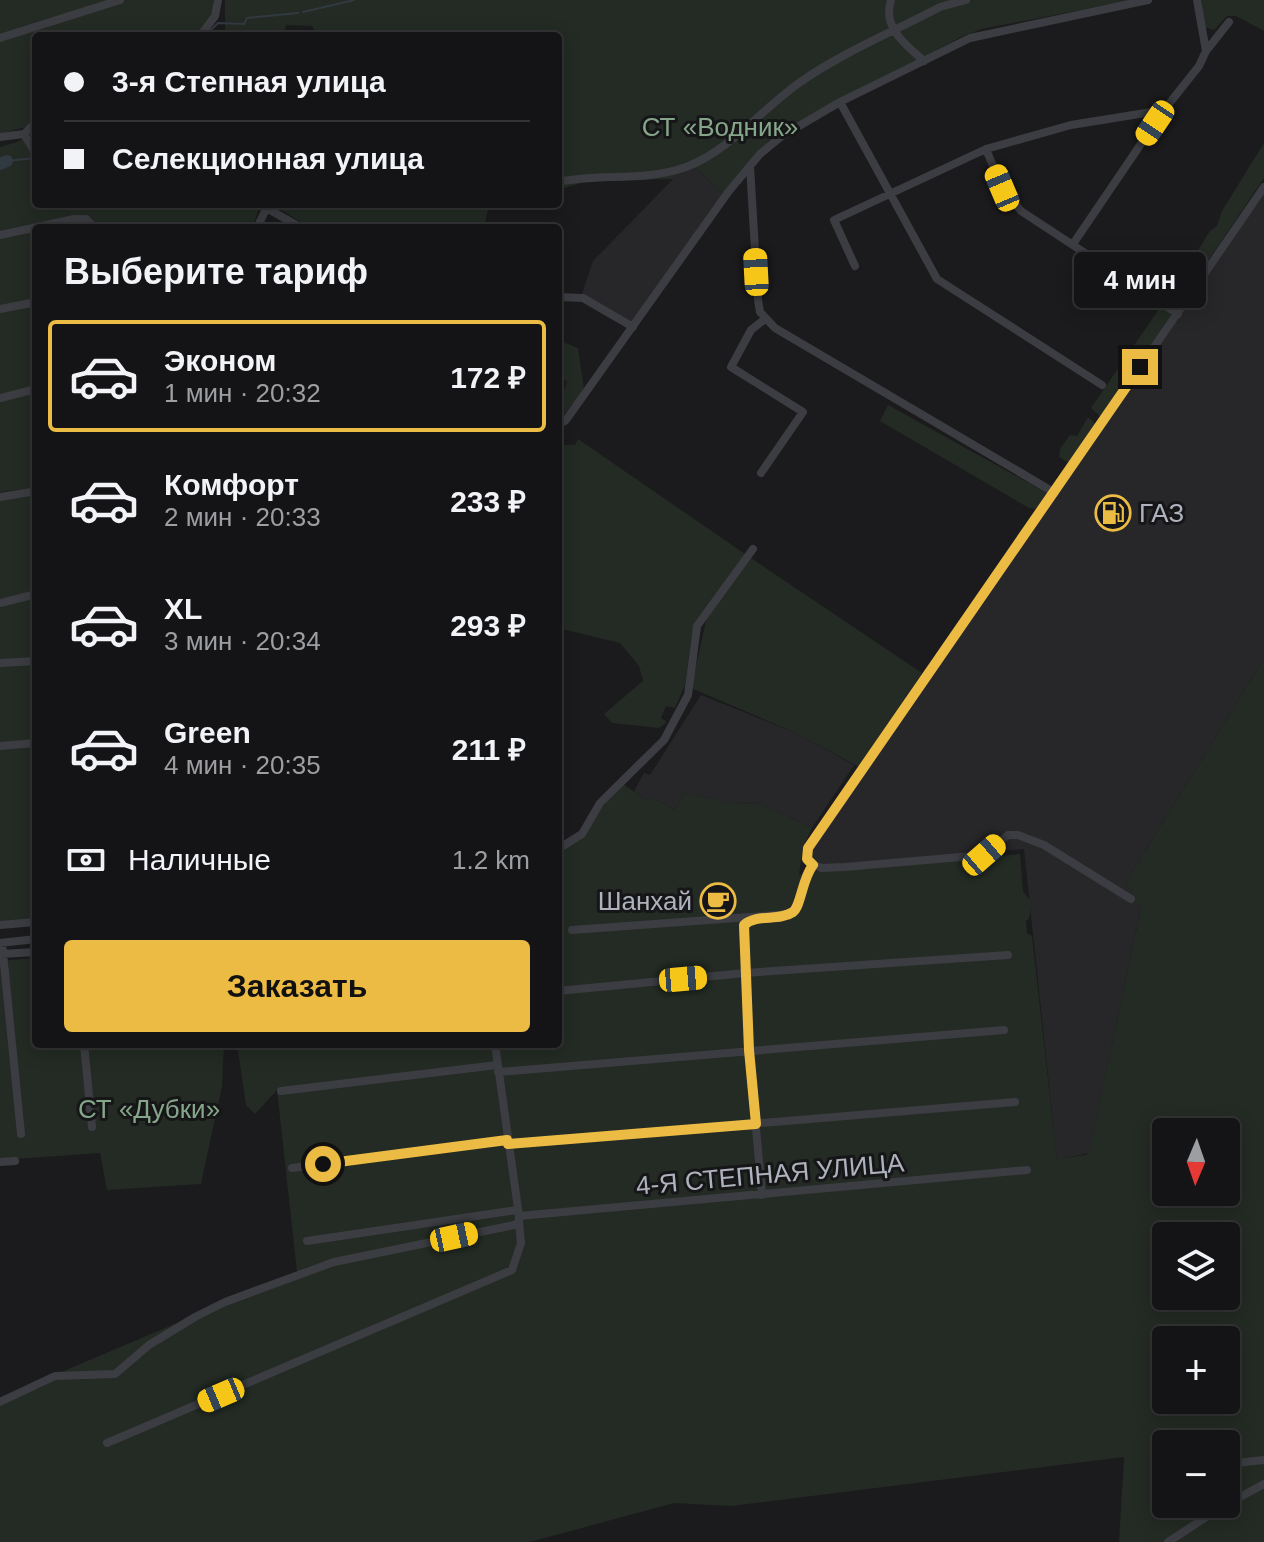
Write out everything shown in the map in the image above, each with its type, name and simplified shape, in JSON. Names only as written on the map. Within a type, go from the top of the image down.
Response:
[{"type":"street","points":[[0,38],[120,0]]},
{"type":"street","points":[[204,32],[211,24],[218,0]]},
{"type":"street","points":[[891,0],[888,7],[893,32],[924,61]]},
{"type":"street","points":[[562,181],[585,176],[658,174],[692,164],[747,126],[802,81],[940,7],[966,0]]},
{"type":"street","points":[[562,420],[736,183],[782,136],[840,102],[970,38],[1148,0]]},
{"type":"street","points":[[1197,0],[1206,51]]},
{"type":"street","points":[[1073,244],[1164,110],[1229,22]]},
{"type":"street","points":[[840,102],[937,279],[1102,385]]},
{"type":"street","points":[[855,266],[834,220],[986,149],[1071,125],[1164,110]]},
{"type":"street","points":[[0,137],[24,134],[32,126]]},
{"type":"street","points":[[24,134],[32,147]]},
{"type":"street","points":[[986,149],[1002,188],[1021,211],[1178,314]]},
{"type":"street","points":[[750,166],[758,300],[765,319],[819,355],[1055,493]]},
{"type":"street","points":[[736,183],[746,182],[751,186]]},
{"type":"street","points":[[1131,899],[1044,845],[1018,835],[1008,835],[984,855],[845,867],[813,865],[807,859],[808,848],[1264,187]]},
{"type":"street","points":[[267,208],[295,224]]},
{"type":"street","points":[[51,224],[74,219],[86,219],[91,224]]},
{"type":"street","points":[[0,235],[32,228]]},
{"type":"street","points":[[562,297],[583,298],[633,327]]},
{"type":"street","points":[[0,309],[32,303]]},
{"type":"street","points":[[761,473],[803,412],[731,367],[751,330],[765,319]]},
{"type":"street","points":[[0,398],[32,390]]},
{"type":"street","points":[[0,497],[32,492]]},
{"type":"street","points":[[562,846],[582,834],[600,803],[664,740],[688,695],[697,626],[753,549]]},
{"type":"street","points":[[0,603],[32,595]]},
{"type":"street","points":[[0,663],[32,661]]},
{"type":"street","points":[[0,746],[32,743]]},
{"type":"street","points":[[572,930],[751,919],[794,911],[801,897],[803,881],[813,865]]},
{"type":"street","points":[[751,919],[743,930],[749,1050],[762,1195]]},
{"type":"street","points":[[0,925],[32,922]]},
{"type":"street","points":[[21,1134],[1,943],[32,939]]},
{"type":"street","points":[[2,954],[32,952]]},
{"type":"street","points":[[562,991],[745,973],[1008,955]]},
{"type":"street","points":[[281,1091],[498,1069],[1004,1030]]},
{"type":"street","points":[[84,1048],[92,1127]]},
{"type":"street","points":[[107,1443],[512,1270],[521,1243],[495,1048]]},
{"type":"street","points":[[292,1168],[507,1142],[1015,1102]]},
{"type":"street","points":[[0,1162],[15,1161]]},
{"type":"street","name":"4-Я СТЕПНАЯ УЛИЦА","points":[[307,1241],[518,1215],[1027,1170]]},
{"type":"street","points":[[0,1402],[55,1376],[115,1374],[149,1345],[195,1317],[225,1302],[334,1262],[518,1215]]},
{"type":"street","points":[[1240,1463],[1264,1460]]},
{"type":"street","points":[[1175,1541],[1220,1508],[1264,1484]]},
{"type":"shaded area","points":[[696,168],[724,194],[632,322],[582,294],[593,261],[681,171]]},
{"type":"shaded area","points":[[1264,192],[1264,659],[1126,882],[1141,907],[1089,1153],[1057,1160],[1024,849],[822,866],[812,862],[810,849]]},
{"type":"shaded area","points":[[701,695],[796,733],[854,765],[812,828],[762,804],[730,803],[685,793],[675,810],[653,798],[651,803],[634,791],[644,773],[650,775]]},
{"type":"green space","points":[[0,0],[213,0],[213,12],[198,32],[32,32],[32,123],[0,134]]},
{"type":"green space","name":"СТ «Водник»","points":[[225,0],[1133,0],[982,29],[963,36],[781,133],[724,194],[696,168],[681,171],[674,179],[588,181],[562,189],[562,32],[315,32],[312,26],[286,25],[285,32],[225,32]]},
{"type":"green space","points":[[1201,0],[1264,0],[1264,31],[1236,16],[1227,16],[1214,30],[1204,27]]},
{"type":"green space","points":[[32,133],[32,208],[260,208],[254,224],[32,224],[32,488],[0,492],[0,147]]},
{"type":"green space","points":[[1264,143],[1264,178],[1184,296],[1173,290],[1210,231],[1217,226],[1222,211]]},
{"type":"green space","points":[[488,208],[485,224],[304,224],[281,210]]},
{"type":"green space","points":[[1161,306],[1172,314],[1101,417],[1091,408]]},
{"type":"green space","points":[[562,342],[578,348],[584,390],[562,417],[562,396],[567,381],[562,380]]},
{"type":"green space","points":[[888,405],[1047,493],[1038,509],[1029,508],[880,421]]},
{"type":"green space","points":[[1088,417],[1096,424],[1069,463],[1059,457],[1060,449],[1070,435],[1077,436]]},
{"type":"green space","points":[[578,439],[745,554],[692,632],[685,685],[675,708],[666,706],[661,718],[666,721],[659,728],[612,723],[604,714],[643,681],[639,666],[620,643],[562,629],[562,445],[575,445]]},
{"type":"green space","points":[[32,496],[32,923],[0,926],[0,500]]},
{"type":"green space","points":[[751,558],[922,673],[859,767],[796,733],[691,688],[707,617]]},
{"type":"green space","points":[[1264,659],[1264,1542],[1119,1542],[1124,1457],[731,1506],[674,1503],[530,1542],[0,1542],[0,1398],[297,1272],[277,1090],[255,1114],[246,1105],[238,1048],[562,1048],[562,848],[623,784],[650,802],[653,798],[675,810],[685,793],[730,803],[762,804],[812,828],[803,847],[799,875],[821,870],[1020,854],[1023,891],[1032,903],[1026,921],[1027,933],[1032,936],[1057,1159],[1089,1152],[1141,908],[1126,882]]},
{"type":"green space","name":"СТ «Дубки»","points":[[32,958],[32,1048],[224,1048],[222,1086],[201,1184],[107,1190],[100,1153],[0,1160],[0,961]]},
{"type":"waterway","points":[[303,12],[354,0]]},
{"type":"waterway","points":[[211,32],[218,23],[244,24],[247,18],[298,13]]},
{"type":"waterway","points":[[7,161],[32,158]]},
{"type":"waterway","points":[[0,164],[7,161]]},
{"type":"place","name":"ГАЗ","points":[[1113,513]]},
{"type":"place","name":"Шанхай","points":[[718,901]]},
{"type":"route","points":[[323,1164],[507,1140],[508,1144],[756,1124],[749,1050],[744,925],[751,919],[790,914],[797,907],[803,881],[813,865],[807,859],[808,848],[1140,367]]}]
